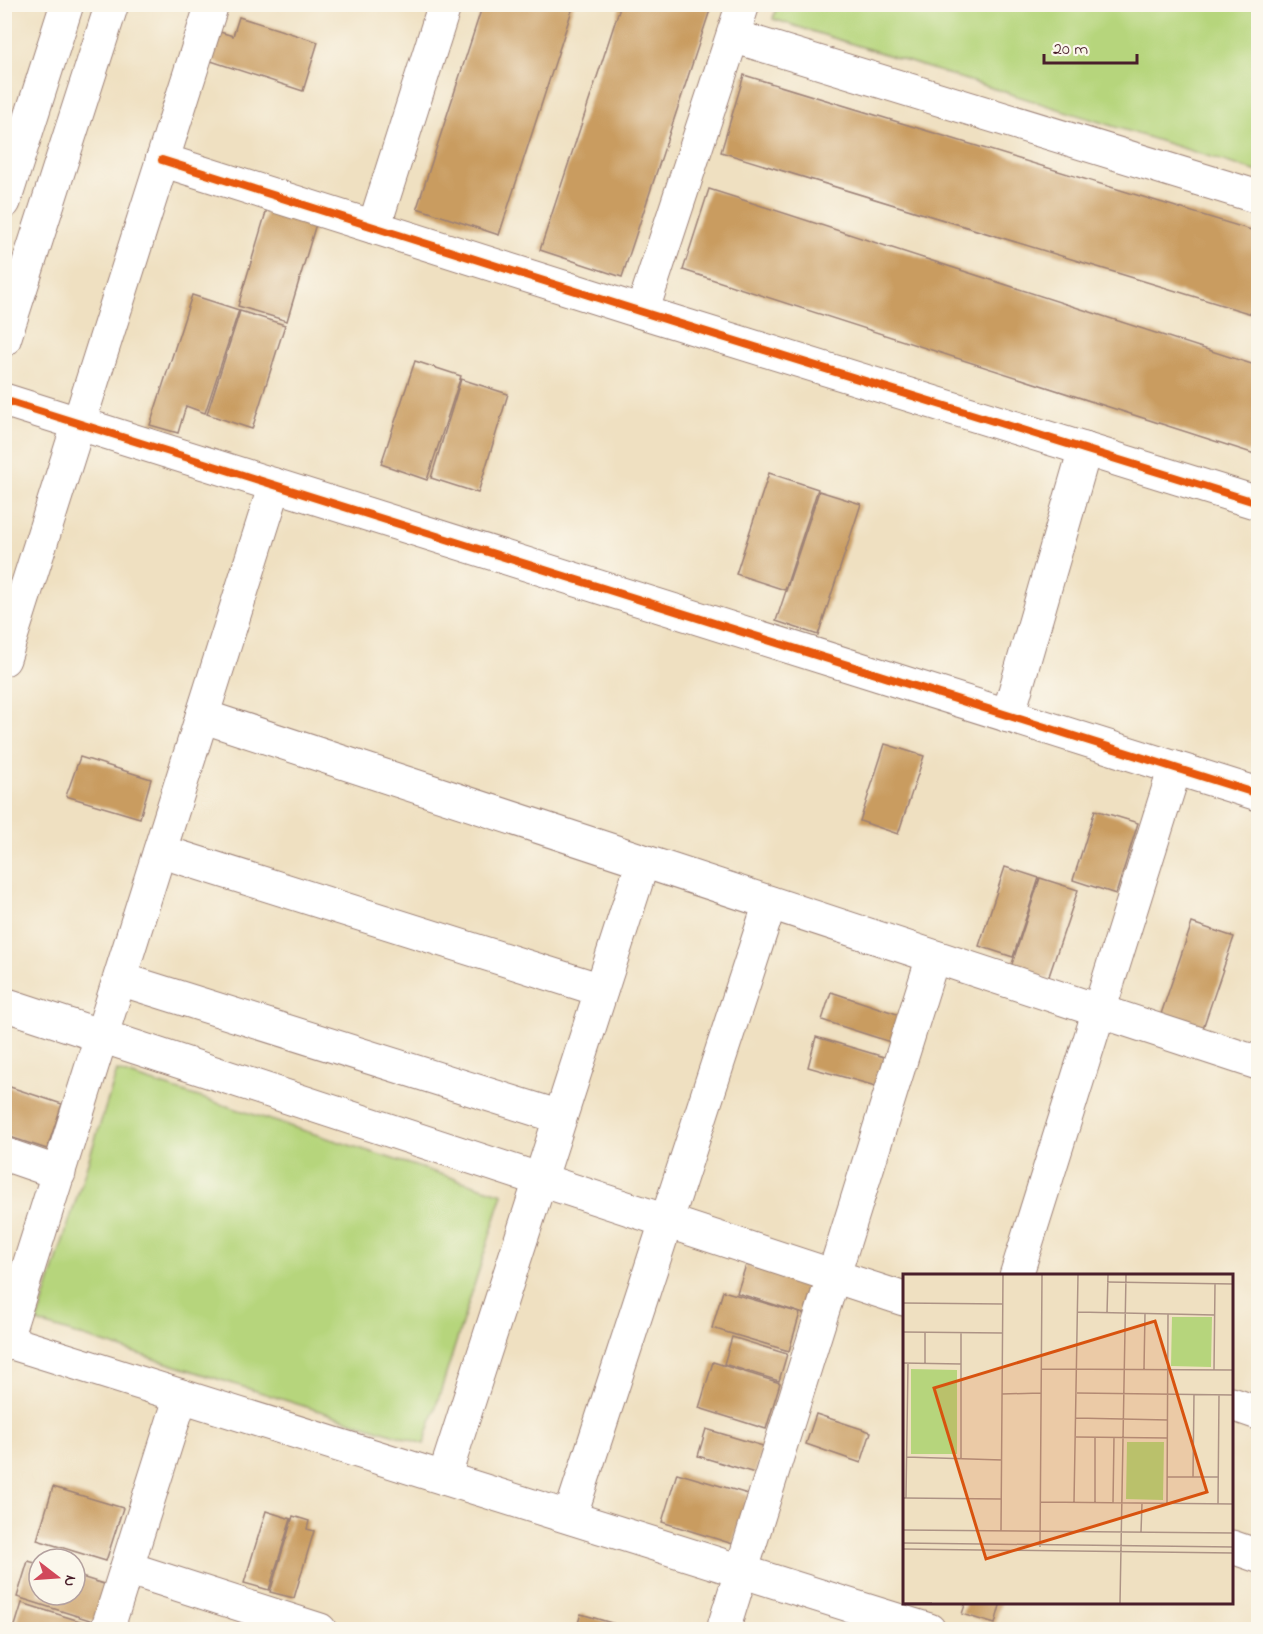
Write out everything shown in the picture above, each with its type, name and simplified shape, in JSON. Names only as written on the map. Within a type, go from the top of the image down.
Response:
[{"type":"street","points":[[4,202],[67,4]]},
{"type":"street","points":[[4,340],[112,4]]},
{"type":"street","points":[[4,659],[212,4]]},
{"type":"street","points":[[374,227],[445,4]]},
{"type":"street","points":[[642,312],[743,4]]},
{"type":"street","points":[[733,36],[1258,198]]},
{"type":"street","points":[[162,160],[1258,504]]},
{"type":"street","points":[[4,400],[1258,794]]},
{"type":"street","points":[[1008,716],[1085,448]]},
{"type":"street","points":[[275,485],[5,1343],[741,1571],[914,1621]]},
{"type":"street","points":[[202,716],[1258,1063]]},
{"type":"street","points":[[1016,1274],[1175,768]]},
{"type":"street","points":[[160,852],[601,990]]},
{"type":"street","points":[[444,1478],[643,861]]},
{"type":"street","points":[[570,1517],[770,903]]},
{"type":"street","points":[[723,1629],[933,957]]},
{"type":"street","points":[[120,979],[560,1117]]},
{"type":"street","points":[[4,1004],[903,1299]]},
{"type":"street","points":[[4,1154],[59,1173]]},
{"type":"street","points":[[108,1629],[181,1396]]},
{"type":"street","points":[[1233,1404],[1258,1413]]},
{"type":"street","points":[[1233,1547],[1258,1556]]},
{"type":"street","points":[[127,1568],[320,1629]]},
{"type":"green space","points":[[777,5],[1258,5],[1258,172],[773,19]]},
{"type":"green space","points":[[117,1071],[503,1194],[424,1444],[37,1322]]},
{"type":"building","points":[[483,4],[574,4],[499,235],[417,208]]},
{"type":"building","points":[[621,4],[712,4],[622,277],[540,250]]},
{"type":"building","points":[[239,17],[318,42],[303,91],[211,61],[220,32],[233,36]]},
{"type":"building","points":[[744,75],[1258,232],[1258,316],[721,152]]},
{"type":"building","points":[[709,189],[1258,366],[1258,455],[683,270]]},
{"type":"building","points":[[269,202],[318,217],[287,321],[238,306]]},
{"type":"building","points":[[192,295],[239,310],[205,413],[186,406],[178,433],[150,425]]},
{"type":"building","points":[[240,311],[285,325],[252,429],[207,414]]},
{"type":"building","points":[[415,361],[461,376],[427,480],[381,464]]},
{"type":"building","points":[[461,379],[508,394],[478,493],[431,478]]},
{"type":"building","points":[[769,473],[818,489],[785,590],[736,574]]},
{"type":"building","points":[[819,491],[861,504],[818,635],[776,621]]},
{"type":"building","points":[[885,744],[924,756],[898,834],[860,821]]},
{"type":"building","points":[[80,757],[151,779],[140,818],[66,796]]},
{"type":"building","points":[[1095,810],[1138,823],[1116,894],[1073,880]]},
{"type":"building","points":[[1005,867],[1039,878],[1013,957],[979,946]]},
{"type":"building","points":[[1040,878],[1078,890],[1048,979],[1011,967]]},
{"type":"building","points":[[1192,923],[1234,937],[1203,1028],[1161,1014]]},
{"type":"building","points":[[831,992],[906,1017],[897,1044],[822,1020]]},
{"type":"building","points":[[816,1037],[891,1059],[883,1088],[808,1067]]},
{"type":"building","points":[[4,1085],[62,1104],[47,1149],[4,1135]]},
{"type":"building","points":[[746,1265],[813,1285],[804,1314],[737,1293]]},
{"type":"building","points":[[723,1291],[800,1313],[789,1351],[712,1328]]},
{"type":"building","points":[[732,1337],[787,1354],[779,1381],[724,1364]]},
{"type":"building","points":[[713,1362],[780,1383],[766,1429],[699,1408]]},
{"type":"building","points":[[816,1414],[871,1432],[861,1463],[806,1444]]},
{"type":"building","points":[[706,1429],[763,1446],[755,1473],[698,1456]]},
{"type":"building","points":[[677,1473],[748,1494],[733,1544],[662,1522]]},
{"type":"building","points":[[53,1487],[123,1508],[106,1561],[87,1555],[87,1547],[60,1547],[37,1540]]},
{"type":"building","points":[[266,1511],[291,1519],[269,1590],[244,1583]]},
{"type":"building","points":[[293,1516],[309,1521],[307,1529],[314,1531],[294,1598],[270,1592]]},
{"type":"building","points":[[27,1564],[27,1600],[17,1597]]},
{"type":"building","points":[[87,1579],[107,1585],[96,1622],[49,1607],[87,1607]]},
{"type":"building","points":[[22,1603],[27,1605],[27,1607],[35,1607],[86,1623],[84,1629],[14,1629]]},
{"type":"building","points":[[965,1604],[1000,1604],[995,1624],[962,1614]]},
{"type":"building","points":[[581,1614],[632,1629],[576,1629]]},
{"type":"cycle path","points":[[162,160],[1258,503]]},
{"type":"cycle path","points":[[4,400],[1258,794]]}]
